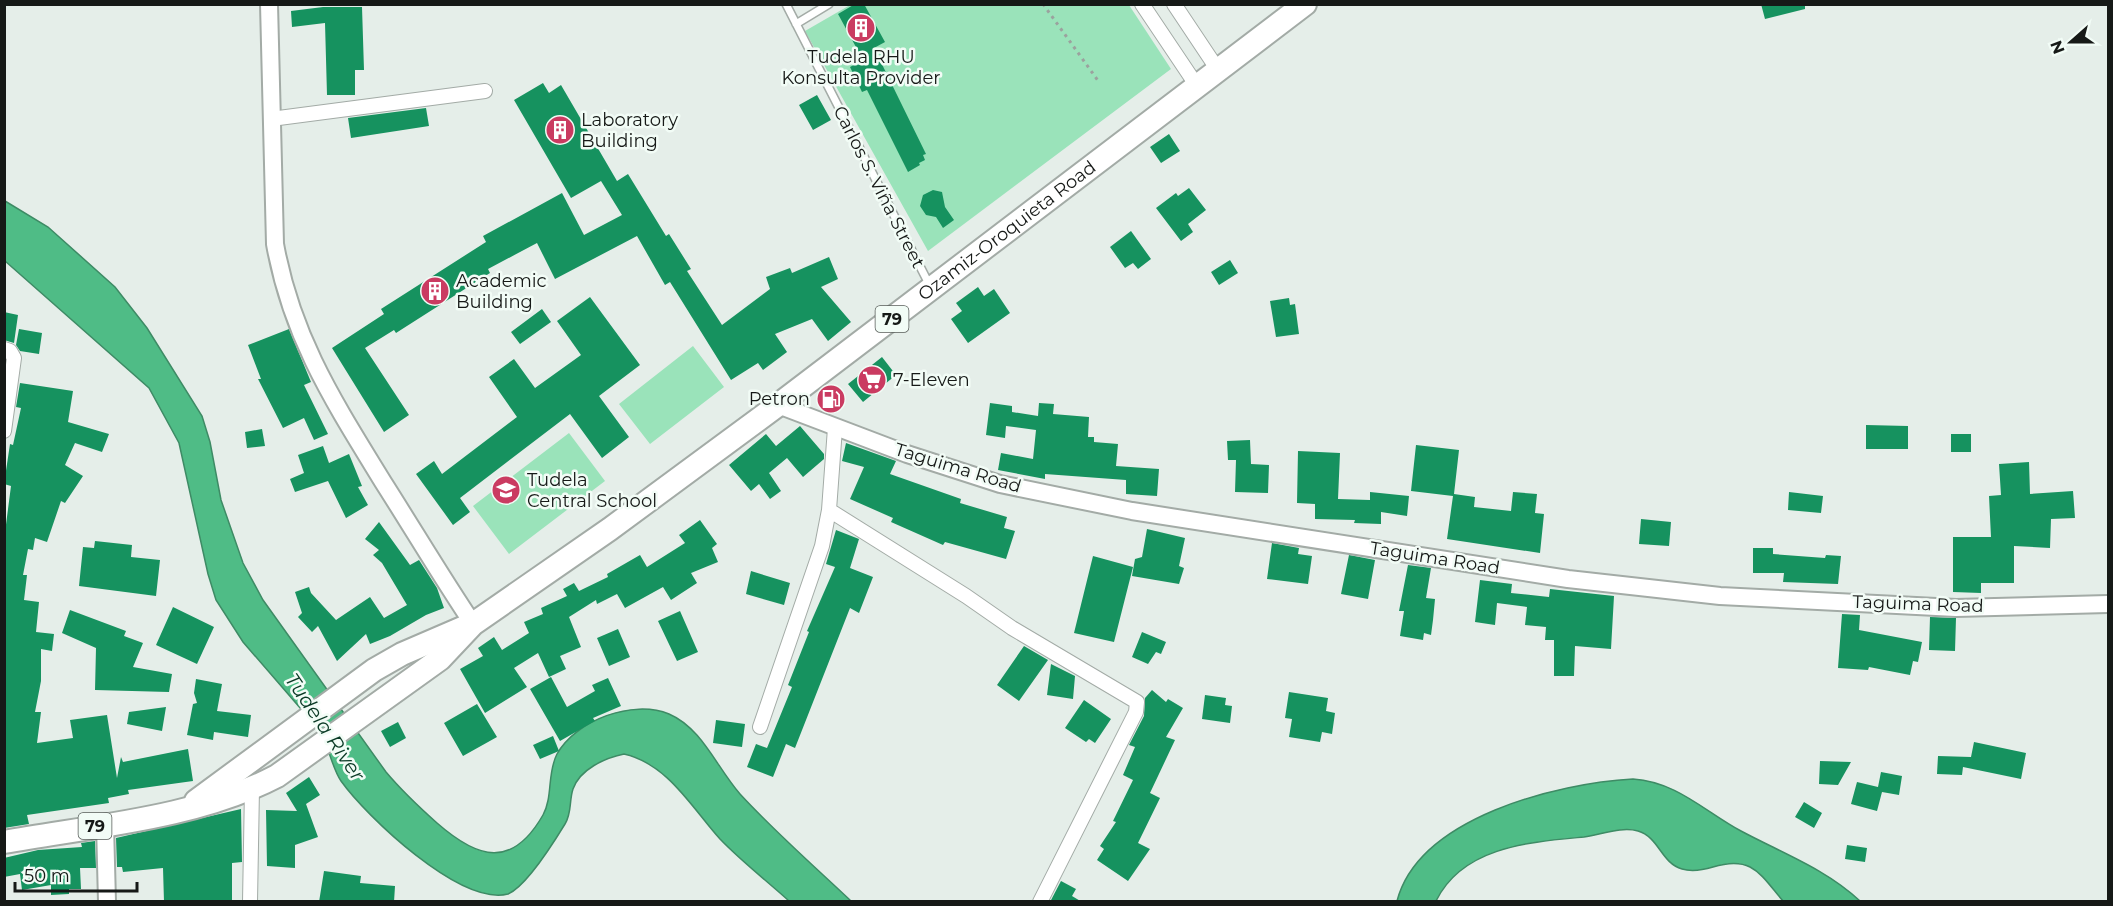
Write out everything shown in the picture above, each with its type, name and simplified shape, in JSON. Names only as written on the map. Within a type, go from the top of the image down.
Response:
[{"type":"highway","name":"Ozamiz-Oroquieta Road","points":[[185,809],[288,730],[353,684],[402,654],[472,624],[610,529],[932,289],[1305,4]]},
{"type":"highway","name":"Ozamiz-Oroquieta Road","points":[[4,842],[185,809],[252,788],[278,776],[440,658],[472,624]]},
{"type":"street","points":[[269,4],[275,244],[280,272],[296,324],[324,386],[472,624]]},
{"type":"street","points":[[1142,4],[1197,86]]},
{"type":"street","points":[[1174,4],[1218,70]]},
{"type":"street","points":[[271,119],[485,92]]},
{"type":"street","points":[[4,349],[13,353],[14,358],[4,431]]},
{"type":"street","name":"Taguima Road","points":[[778,405],[834,428],[1000,484],[1132,511],[1568,579],[1720,596],[1956,608],[2109,604]]},
{"type":"street","points":[[760,727],[822,546],[829,510],[834,428]]},
{"type":"street","points":[[829,510],[966,596],[1012,628],[1137,702],[1136,712],[1040,902]]},
{"type":"street","points":[[250,902],[252,788]]},
{"type":"street","points":[[105,824],[107,902]]},
{"type":"lane","name":"Carlos S. Viña Street","points":[[786,4],[932,289]]},
{"type":"lane","points":[[796,24],[829,4]]},
{"type":"path","points":[[1043,4],[1099,82]]},
{"type":"shaded area","points":[[850,5],[1129,5],[1171,69],[928,251],[805,31]]},
{"type":"shaded area","points":[[693,346],[724,387],[650,444],[619,404]]},
{"type":"shaded area","points":[[569,433],[605,481],[509,554],[473,506]]},
{"type":"water","name":"Tudela River","points":[[5,201],[48,227],[115,287],[147,328],[202,416],[210,442],[221,500],[243,563],[263,600],[386,772],[437,823],[466,845],[480,851],[494,853],[507,851],[519,844],[531,832],[543,815],[548,801],[554,761],[566,742],[577,731],[591,722],[623,711],[655,710],[681,720],[691,729],[740,794],[851,901],[789,901],[720,839],[666,777],[640,759],[624,754],[609,758],[587,770],[576,782],[569,816],[560,832],[531,873],[508,894],[488,894],[465,886],[441,873],[416,855],[371,815],[341,781],[320,731],[243,642],[216,600],[208,574],[179,443],[149,388],[5,261]]},
{"type":"water","points":[[1633,779],[1649,781],[1677,791],[1741,831],[1833,880],[1860,901],[1783,901],[1761,875],[1746,865],[1737,863],[1698,870],[1682,869],[1669,861],[1645,834],[1625,830],[1542,841],[1500,850],[1463,868],[1448,883],[1436,901],[1397,901],[1410,872],[1433,847],[1462,827],[1495,810],[1531,797],[1602,782]]},
{"type":"building","points":[[855,4],[864,4],[885,42],[874,48],[926,154],[923,155],[925,160],[919,163],[920,165],[908,172],[867,90],[862,92],[850,67],[863,60],[838,14]]},
{"type":"building","points":[[1761,4],[1805,4],[1805,9],[1765,19]]},
{"type":"building","points":[[323,7],[362,7],[364,70],[355,70],[355,95],[327,95],[325,23],[292,27],[291,11]]},
{"type":"building","points":[[543,83],[549,93],[561,85],[617,181],[628,174],[666,236],[669,234],[691,269],[687,271],[722,325],[770,289],[766,277],[790,268],[792,273],[829,257],[838,279],[821,287],[851,322],[828,341],[812,319],[775,334],[787,352],[763,370],[758,363],[731,380],[670,282],[665,285],[637,236],[555,279],[537,243],[488,269],[490,273],[396,333],[394,330],[365,348],[409,415],[384,432],[332,348],[384,314],[381,309],[486,242],[483,236],[562,193],[584,235],[622,215],[601,181],[571,198],[514,100]]},
{"type":"building","points":[[817,95],[831,120],[813,130],[799,105]]},
{"type":"building","points":[[426,108],[429,126],[351,138],[348,118]]},
{"type":"building","points":[[1169,134],[1180,151],[1161,163],[1150,147]]},
{"type":"building","points":[[1189,188],[1206,210],[1188,224],[1193,232],[1181,241],[1156,208],[1176,193],[1178,196]]},
{"type":"building","points":[[933,190],[942,192],[945,207],[954,220],[943,228],[936,217],[926,215],[920,206],[923,195]]},
{"type":"building","points":[[1131,231],[1151,259],[1138,269],[1133,263],[1125,268],[1110,247]]},
{"type":"building","points":[[1230,260],[1238,273],[1219,285],[1211,272]]},
{"type":"building","points":[[978,287],[984,296],[994,289],[1010,313],[968,343],[951,319],[962,311],[956,303]]},
{"type":"building","points":[[590,297],[640,365],[599,396],[629,437],[602,458],[570,414],[460,498],[470,512],[453,525],[416,474],[434,461],[442,474],[517,417],[489,377],[514,359],[535,388],[581,355],[557,321]]},
{"type":"building","points":[[1289,298],[1290,305],[1295,304],[1299,334],[1276,337],[1270,301]]},
{"type":"building","points":[[542,309],[551,322],[520,344],[511,332]]},
{"type":"building","points":[[4,312],[18,315],[14,343],[4,340]]},
{"type":"building","points":[[19,329],[42,333],[39,354],[20,351],[16,345]]},
{"type":"building","points":[[289,329],[311,382],[304,385],[328,434],[314,440],[304,418],[283,428],[258,379],[261,379],[248,345]]},
{"type":"building","name":"7-Eleven","points":[[882,357],[896,375],[863,402],[848,384]]},
{"type":"building","points":[[20,383],[73,391],[68,422],[109,434],[102,452],[75,443],[65,465],[83,476],[65,503],[61,501],[47,542],[35,538],[33,550],[28,549],[23,575],[27,575],[24,600],[39,602],[36,632],[54,634],[52,651],[41,649],[41,681],[35,712],[41,712],[37,743],[73,738],[70,720],[107,715],[117,778],[121,757],[123,762],[188,749],[193,781],[128,790],[129,794],[108,798],[109,803],[27,815],[29,824],[4,828],[4,540],[11,486],[4,484],[10,444],[13,445],[21,408],[16,407]]},
{"type":"building","name":"Petron","points":[[834,386],[844,399],[828,412],[818,399]]},
{"type":"building","points":[[990,403],[1012,406],[1012,412],[1038,416],[1039,403],[1054,404],[1053,414],[1089,417],[1088,437],[1094,437],[1094,442],[1118,444],[1116,466],[1159,469],[1157,496],[1126,494],[1126,480],[1045,474],[1045,479],[998,470],[1001,453],[1033,459],[1036,430],[1006,426],[1005,438],[986,435]]},
{"type":"building","points":[[1866,425],[1908,426],[1908,449],[1866,449]]},
{"type":"building","points":[[800,426],[824,454],[824,459],[803,477],[787,458],[769,473],[781,491],[770,499],[759,484],[751,491],[729,465],[766,434],[776,446]]},
{"type":"building","points":[[262,429],[265,446],[247,448],[245,432]]},
{"type":"building","points":[[1951,434],[1971,434],[1971,452],[1951,452]]},
{"type":"building","points":[[1250,440],[1251,464],[1269,465],[1268,493],[1235,492],[1236,460],[1228,460],[1227,441]]},
{"type":"building","points":[[846,443],[896,461],[890,474],[961,499],[960,503],[1007,517],[1004,528],[1015,531],[1006,559],[945,542],[943,545],[891,522],[893,518],[850,499],[864,467],[842,461]]},
{"type":"building","points":[[1416,445],[1459,450],[1454,494],[1475,497],[1474,507],[1511,511],[1513,492],[1537,494],[1535,513],[1544,514],[1540,553],[1447,539],[1453,496],[1411,491]]},
{"type":"building","points":[[323,446],[329,463],[349,454],[362,486],[358,487],[368,505],[346,518],[328,481],[295,492],[290,479],[304,473],[298,455]]},
{"type":"building","points":[[1298,451],[1340,453],[1338,499],[1370,500],[1370,492],[1409,496],[1407,516],[1381,512],[1381,524],[1354,523],[1355,520],[1315,519],[1315,504],[1297,503]]},
{"type":"building","points":[[2029,462],[2030,494],[2073,491],[2075,518],[2051,519],[2050,548],[2014,546],[2014,583],[1981,583],[1981,593],[1953,592],[1953,537],[1991,537],[1989,496],[2001,495],[1999,464]]},
{"type":"building","points":[[1789,492],[1823,496],[1821,513],[1788,510]]},
{"type":"building","points":[[1641,519],[1671,522],[1669,546],[1639,544]]},
{"type":"building","points":[[700,520],[717,544],[712,548],[718,562],[691,573],[697,583],[671,600],[663,587],[625,608],[617,594],[597,604],[596,600],[569,617],[581,647],[560,656],[566,669],[549,677],[538,653],[514,668],[527,687],[485,713],[460,669],[483,656],[478,648],[494,637],[502,650],[529,633],[524,622],[543,614],[541,608],[567,596],[563,589],[574,583],[579,591],[608,577],[607,574],[640,555],[647,567],[685,543],[679,535]]},
{"type":"building","points":[[379,522],[410,565],[419,560],[437,588],[444,608],[370,644],[366,634],[337,661],[318,626],[312,632],[298,617],[302,613],[295,592],[309,587],[311,593],[336,620],[370,597],[384,618],[407,605],[382,563],[373,555],[379,550],[365,539]]},
{"type":"building","points":[[1147,529],[1185,538],[1179,566],[1184,568],[1179,584],[1132,576],[1135,559],[1142,557]]},
{"type":"building","points":[[836,530],[859,539],[850,568],[873,577],[859,613],[850,608],[795,748],[786,744],[773,777],[747,767],[756,744],[767,748],[792,687],[788,685],[809,632],[807,631],[835,567],[826,564]]},
{"type":"building","points":[[95,541],[132,545],[131,557],[160,560],[156,596],[79,586],[83,547],[94,548]]},
{"type":"building","points":[[1272,543],[1299,548],[1298,554],[1312,556],[1308,584],[1267,579]]},
{"type":"building","points":[[1753,548],[1773,548],[1773,554],[1825,558],[1826,555],[1841,556],[1838,584],[1783,582],[1784,573],[1753,573]]},
{"type":"building","points":[[1349,555],[1375,560],[1368,599],[1341,594]]},
{"type":"building","points":[[1093,556],[1133,567],[1114,642],[1074,633]]},
{"type":"building","points":[[1408,565],[1431,568],[1426,598],[1435,599],[1433,620],[1431,635],[1424,633],[1423,640],[1400,636],[1404,611],[1399,611]]},
{"type":"building","points":[[751,571],[790,583],[784,605],[746,594]]},
{"type":"building","points":[[1480,580],[1512,584],[1511,593],[1549,597],[1550,589],[1614,596],[1611,649],[1575,646],[1574,676],[1554,676],[1554,640],[1545,640],[1546,627],[1525,625],[1527,607],[1497,603],[1495,625],[1475,622]]},
{"type":"building","points":[[173,607],[214,627],[197,664],[156,645]]},
{"type":"building","points":[[70,610],[126,631],[124,636],[143,643],[133,667],[172,674],[169,692],[95,690],[96,648],[62,633]]},
{"type":"building","points":[[680,611],[698,652],[677,661],[658,621]]},
{"type":"building","points":[[1842,614],[1860,615],[1859,630],[1922,642],[1918,662],[1913,661],[1910,675],[1869,667],[1868,670],[1838,668]]},
{"type":"building","points":[[1930,617],[1956,618],[1955,651],[1929,650]]},
{"type":"building","points":[[618,629],[630,657],[609,666],[597,638]]},
{"type":"building","points":[[1142,632],[1166,642],[1161,654],[1156,652],[1148,664],[1132,657]]},
{"type":"building","points":[[1024,646],[1048,660],[1019,701],[997,685]]},
{"type":"building","points":[[1051,664],[1075,676],[1073,699],[1047,695]]},
{"type":"building","points":[[551,677],[567,707],[595,691],[592,685],[608,678],[621,706],[593,718],[595,721],[560,741],[530,689]]},
{"type":"building","points":[[196,679],[222,684],[217,711],[251,715],[248,737],[214,732],[213,740],[187,735],[193,704],[197,703],[194,693]]},
{"type":"building","points":[[1152,690],[1166,702],[1168,699],[1183,708],[1166,737],[1175,740],[1150,793],[1160,798],[1138,843],[1150,849],[1128,881],[1097,860],[1104,849],[1100,846],[1116,822],[1113,821],[1133,780],[1123,775],[1135,747],[1129,745],[1144,716],[1145,698]]},
{"type":"building","points":[[1289,692],[1328,698],[1326,711],[1335,713],[1332,734],[1322,732],[1320,742],[1289,737],[1292,719],[1285,718]]},
{"type":"building","points":[[1205,695],[1226,698],[1225,705],[1232,706],[1230,723],[1202,719]]},
{"type":"building","points":[[1084,700],[1111,719],[1095,743],[1089,739],[1086,742],[1065,728]]},
{"type":"building","points":[[477,704],[497,737],[463,756],[444,723]]},
{"type":"building","points":[[166,707],[162,731],[127,724],[129,712]]},
{"type":"building","points":[[716,720],[745,724],[742,747],[713,743]]},
{"type":"building","points":[[398,722],[406,738],[390,747],[381,731]]},
{"type":"building","points":[[553,736],[559,751],[540,759],[533,745]]},
{"type":"building","points":[[1974,742],[2026,753],[2021,779],[1963,767],[1962,775],[1937,774],[1938,756],[1971,757]]},
{"type":"building","points":[[1820,761],[1851,762],[1838,785],[1819,784]]},
{"type":"building","points":[[1881,772],[1902,776],[1899,795],[1882,792],[1877,811],[1851,804],[1857,782],[1878,787]]},
{"type":"building","points":[[309,777],[320,795],[306,804],[318,837],[295,845],[295,868],[267,866],[266,810],[297,811],[286,793]]},
{"type":"building","points":[[1804,802],[1822,813],[1814,828],[1795,817]]},
{"type":"building","points":[[241,809],[242,862],[232,863],[232,902],[164,902],[163,868],[123,872],[122,867],[117,867],[116,838]]},
{"type":"building","points":[[95,841],[96,868],[80,868],[81,889],[69,889],[69,894],[51,895],[51,885],[22,890],[20,874],[4,877],[4,858],[38,850],[82,847],[81,843]]},
{"type":"building","points":[[1847,845],[1867,848],[1865,862],[1845,859]]},
{"type":"building","points":[[324,871],[361,876],[360,883],[395,886],[394,902],[319,902]]},
{"type":"building","points":[[1061,881],[1076,889],[1072,896],[1082,902],[1050,902]]},
{"type":"place","name":"Tudela RHU Konsulta Provider","points":[[861,28]]},
{"type":"place","name":"Laboratory Building","points":[[560,130]]},
{"type":"place","name":"Academic Building","points":[[435,291]]},
{"type":"place","name":"7-Eleven","points":[[872,380]]},
{"type":"place","name":"Petron","points":[[831,399]]},
{"type":"place","name":"Tudela Central School","points":[[506,490]]}]
